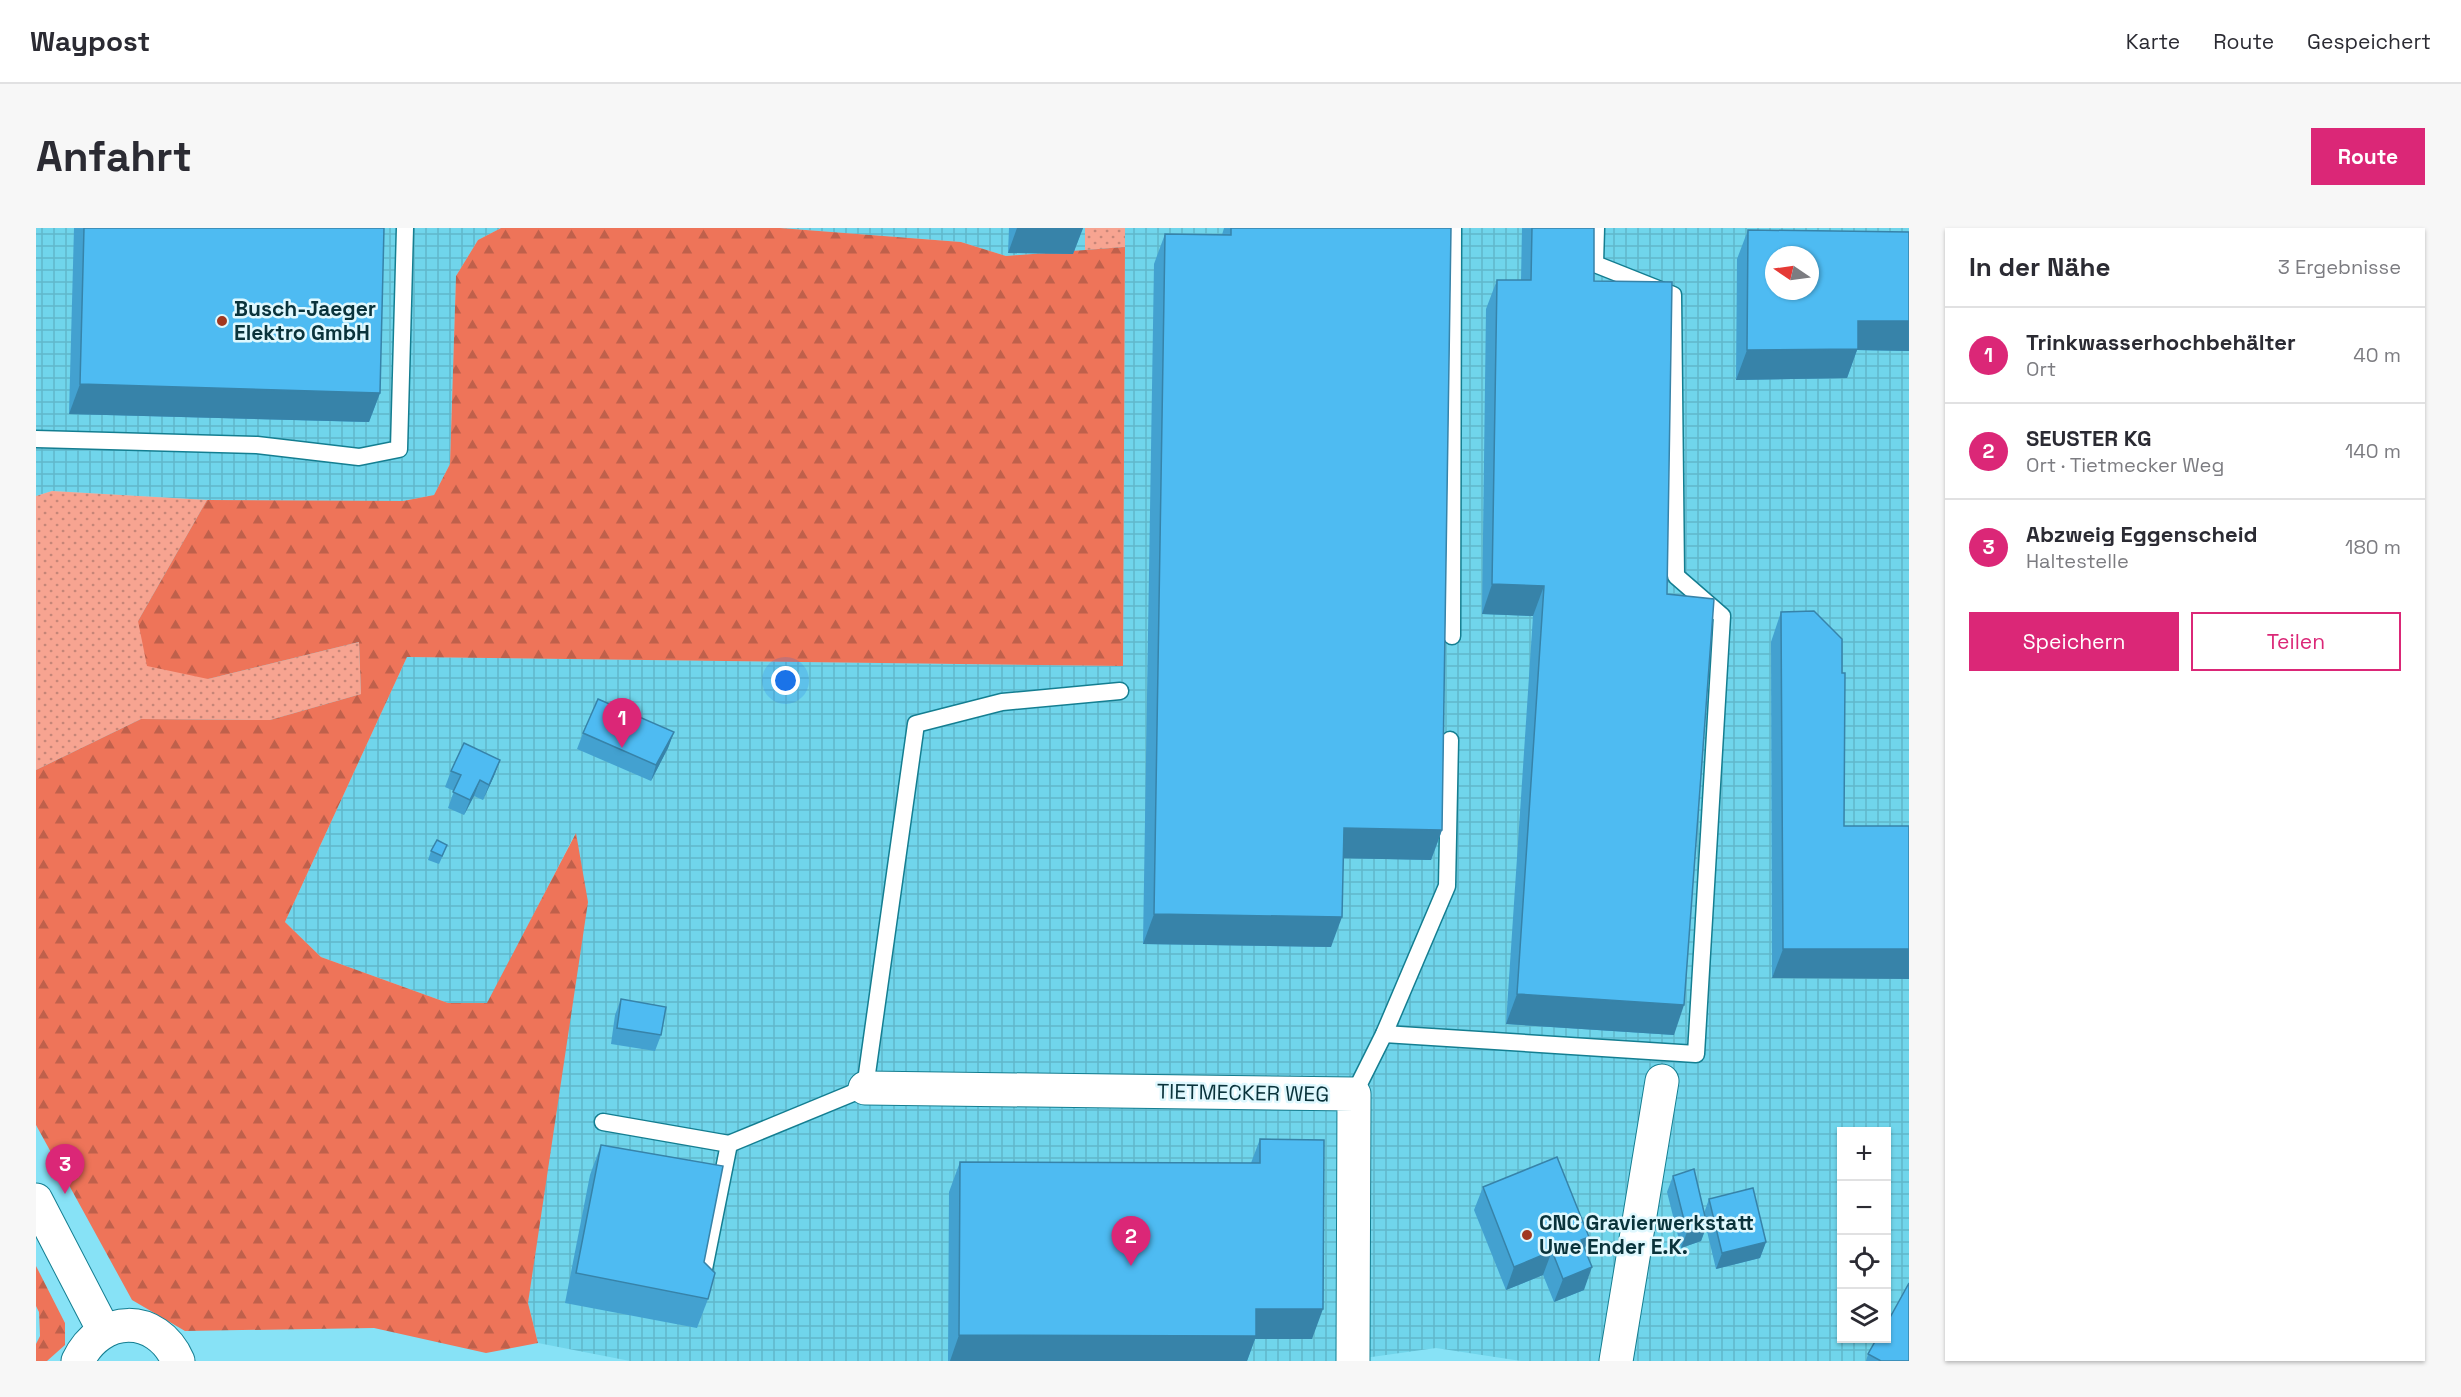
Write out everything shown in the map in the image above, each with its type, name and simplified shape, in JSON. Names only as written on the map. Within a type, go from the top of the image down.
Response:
[{"type":"street","points":[[1616,1361],[1662,1081]]},
{"type":"street","name":"TIETMECKER WEG","points":[[865,1088],[1354,1094],[1353,1361]]},
{"type":"street","points":[[36,1200],[104,1331]]},
{"type":"street","points":[[78,1361],[88,1343],[104,1331],[128,1325],[152,1330],[171,1345],[178,1361]]},
{"type":"lane","points":[[36,439],[257,445],[359,457],[399,449],[405,228]]},
{"type":"lane","points":[[1452,636],[1453,228]]},
{"type":"lane","points":[[1384,1034],[1695,1054],[1722,616],[1676,576],[1673,295],[1595,264],[1596,228]]},
{"type":"lane","points":[[603,1122],[729,1144],[865,1088],[915,724],[1002,702],[1120,691]]},
{"type":"lane","points":[[1354,1094],[1384,1034],[1447,886],[1450,740]]},
{"type":"lane","points":[[701,1284],[729,1144]]},
{"type":"shaded area","points":[[36,228],[501,228],[478,240],[456,276],[450,464],[434,495],[403,501],[207,500],[52,491],[36,496]]},
{"type":"shaded area","points":[[780,228],[1909,228],[1909,1361],[1521,1361],[1436,1348],[1343,1361],[630,1361],[538,1343],[528,1303],[575,834],[488,1003],[448,1003],[321,957],[285,922],[407,657],[1123,666],[1125,248],[1006,256],[961,242]]},
{"type":"shaded area","points":[[1085,228],[1125,228],[1125,247],[1085,250]]},
{"type":"shaded area","points":[[52,491],[207,500],[138,621],[208,679],[359,642],[361,694],[270,720],[141,719],[36,770],[36,496]]},
{"type":"green space","points":[[501,228],[780,228],[961,242],[1006,256],[1125,247],[1123,666],[407,657],[285,922],[321,957],[448,1003],[487,1003],[576,833],[588,902],[528,1303],[538,1343],[486,1353],[374,1328],[185,1331],[132,1300],[36,1125],[36,770],[141,719],[270,720],[361,694],[359,642],[208,679],[147,666],[138,621],[207,500],[403,501],[434,495],[450,464],[456,276],[478,240]]},
{"type":"green space","points":[[36,1266],[65,1323],[65,1345],[47,1361],[36,1361],[36,1344],[40,1336],[39,1312],[36,1306]]},
{"type":"building","name":"Busch-Jaeger Elektro GmbH","points":[[84,228],[384,228],[380,393],[80,384]]},
{"type":"building","points":[[1231,228],[1451,228],[1442,830],[1344,828],[1342,917],[1154,914],[1165,234],[1231,235]]},
{"type":"building","points":[[1532,228],[1594,228],[1594,281],[1672,282],[1667,594],[1714,599],[1684,1005],[1517,994],[1544,586],[1492,584],[1497,280],[1531,280]]},
{"type":"building","points":[[1748,230],[1909,232],[1909,321],[1858,321],[1858,349],[1747,350]]},
{"type":"building","points":[[1814,611],[1842,639],[1842,673],[1845,673],[1844,826],[1909,826],[1909,949],[1783,949],[1781,612]]},
{"type":"building","points":[[598,699],[674,732],[656,765],[583,733]]},
{"type":"building","points":[[464,743],[500,760],[489,785],[480,780],[470,800],[453,792],[461,775],[451,771]]},
{"type":"building","points":[[437,840],[447,845],[442,856],[431,851]]},
{"type":"building","points":[[621,999],[666,1007],[661,1035],[617,1028]]},
{"type":"building","points":[[1260,1139],[1324,1140],[1323,1309],[1256,1309],[1256,1336],[959,1335],[960,1162],[1260,1163]]},
{"type":"building","points":[[601,1145],[723,1166],[704,1262],[715,1273],[708,1299],[576,1273]]},
{"type":"building","name":"CNC Gravierwerkstatt Uwe Ender E.K.","points":[[1557,1157],[1589,1237],[1581,1240],[1592,1267],[1563,1279],[1552,1251],[1514,1267],[1483,1187]]},
{"type":"building","points":[[1694,1169],[1707,1225],[1687,1232],[1673,1176]]},
{"type":"building","points":[[1753,1188],[1766,1242],[1722,1253],[1709,1199]]},
{"type":"building","points":[[1909,1283],[1909,1361],[1881,1361],[1868,1354],[1874,1343],[1891,1343],[1891,1316]]},
{"type":"place","name":"Busch-Jaeger Elektro GmbH","points":[[222,321]]},
{"type":"place","name":"Trinkwasserhochbehälter","points":[[622,748]]},
{"type":"place","name":"Abzweig Eggenscheid","points":[[65,1194]]},
{"type":"place","name":"CNC Gravierwerkstatt Uwe Ender E.K.","points":[[1527,1235]]},
{"type":"place","name":"SEUSTER KG","points":[[1131,1266]]}]
